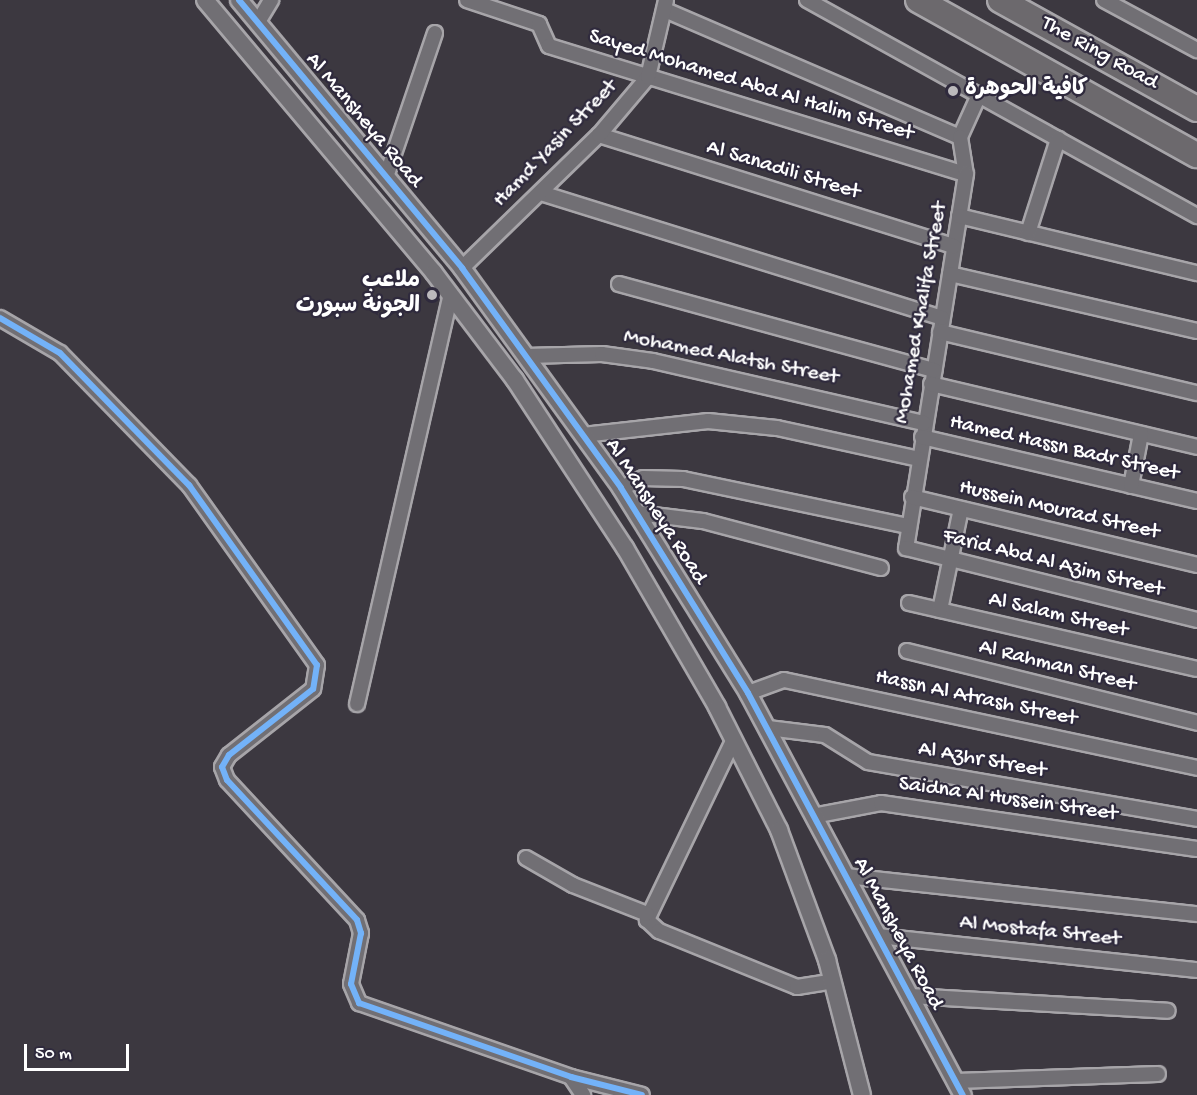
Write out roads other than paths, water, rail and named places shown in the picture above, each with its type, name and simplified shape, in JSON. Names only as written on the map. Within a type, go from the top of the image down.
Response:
[{"type":"highway","name":"The Ring Road","points":[[918,0],[1197,155]]},
{"type":"highway","name":"The Ring Road","points":[[1000,0],[1104,56],[1197,110]]},
{"type":"street","name":"Al Mansheya Road","points":[[205,0],[452,295],[590,491],[733,741],[783,841],[833,981],[862,1095]]},
{"type":"street","name":"Al Mansheya Road","points":[[239,0],[462,268],[621,488],[768,728],[910,996],[955,1090]]},
{"type":"street","points":[[258,22],[271,0]]},
{"type":"street","name":"Sayed Mohamed Abd Al Halim Street","points":[[467,0],[539,24],[549,46],[966,174]]},
{"type":"street","points":[[807,0],[1197,216]]},
{"type":"street","points":[[1104,0],[1197,51]]},
{"type":"street","points":[[666,5],[960,137],[979,95]]},
{"type":"street","name":"Hamd Yasin Street","points":[[462,268],[542,193],[599,135],[648,77],[666,5]]},
{"type":"street","points":[[386,177],[435,33]]},
{"type":"street","name":"Al Sanadili Street","points":[[599,135],[954,246]]},
{"type":"street","name":"Mohamed Khalifa Street","points":[[904,542],[966,174],[960,137]]},
{"type":"street","points":[[1028,233],[1058,139]]},
{"type":"street","points":[[542,193],[942,318]]},
{"type":"street","points":[[959,216],[1197,273]]},
{"type":"street","points":[[950,274],[1197,331]]},
{"type":"street","points":[[619,284],[933,370]]},
{"type":"street","points":[[357,704],[452,295]]},
{"type":"street","points":[[0,318],[60,353],[189,485],[317,665],[313,689],[229,755],[222,767],[227,780],[357,920],[361,933],[351,984],[355,997],[370,1010],[571,1077],[642,1095]]},
{"type":"street","points":[[940,332],[1197,393]]},
{"type":"street","name":"Mohamed Alatsh Street","points":[[526,356],[602,354],[675,364],[924,423]]},
{"type":"street","points":[[931,384],[1197,447]]},
{"type":"street","points":[[583,435],[674,420],[743,423],[919,459]]},
{"type":"street","points":[[1131,486],[1141,434]]},
{"type":"street","name":"Hamed Hassn Badr Street","points":[[922,437],[1197,501]]},
{"type":"street","points":[[621,488],[644,478],[683,479],[907,526]]},
{"type":"street","name":"Hussein Mourad Street","points":[[912,497],[1197,565]]},
{"type":"street","points":[[940,610],[961,509]]},
{"type":"street","points":[[637,513],[703,521],[881,568]]},
{"type":"street","name":"Farid Abd Al Azim Street","points":[[904,542],[912,552],[1197,620]]},
{"type":"street","name":"Al Salam Street","points":[[909,603],[1197,669]]},
{"type":"street","name":"Al Rahman Street","points":[[907,651],[1197,723]]},
{"type":"street","name":"Hassn Al Atrash Street","points":[[748,693],[784,680],[1197,768]]},
{"type":"street","name":"Al Azhr Street","points":[[768,728],[825,735],[868,762],[1197,819]]},
{"type":"street","points":[[647,914],[733,741]]},
{"type":"street","name":"Saidna Al Hussein Street","points":[[813,816],[881,803],[1197,849]]},
{"type":"street","points":[[526,858],[573,885],[647,914],[658,931],[786,982],[809,987],[833,981]]},
{"type":"street","points":[[846,876],[1197,914]]},
{"type":"street","name":"Al Mostafa Street","points":[[878,936],[1197,970]]},
{"type":"street","points":[[910,996],[1168,1011]]},
{"type":"street","points":[[955,1090],[1158,1074]]},
{"type":"street","points":[[571,1077],[583,1095]]},
{"type":"place","name":"كافية الحوهرة","points":[[953,91]]},
{"type":"place","name":"ملاعب الجونة سبورت","points":[[432,295]]}]
